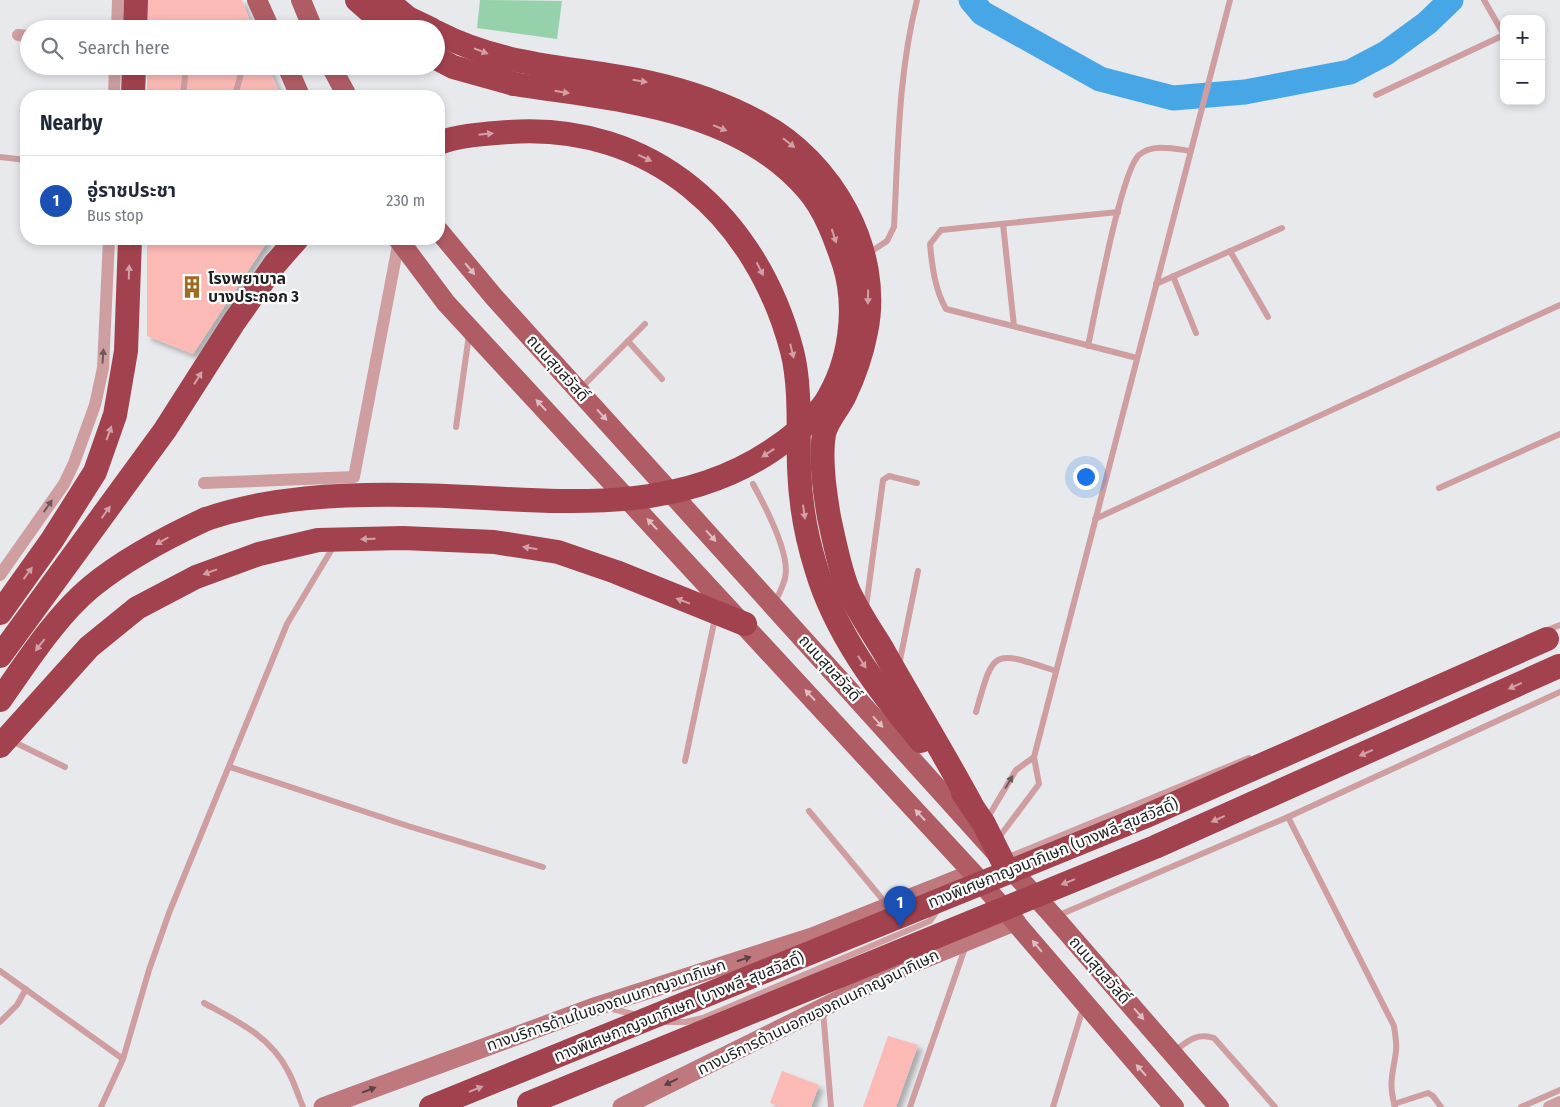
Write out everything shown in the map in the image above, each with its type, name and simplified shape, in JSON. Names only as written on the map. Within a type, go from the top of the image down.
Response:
[{"type":"highway","points":[[135,20],[136,0]]},
{"type":"highway","points":[[357,0],[380,20]]},
{"type":"highway","points":[[386,0],[412,20]]},
{"type":"highway","points":[[445,37],[489,54],[532,65],[651,83],[726,108],[762,124],[793,147],[826,178],[852,223],[863,257],[869,292],[867,330],[844,396],[825,432],[824,447],[829,515],[834,540],[848,588],[993,843]]},
{"type":"highway","points":[[0,700],[56,624],[90,588],[129,560],[206,519],[262,503],[331,497],[409,495],[568,503],[652,496],[710,484],[756,462],[786,442],[824,404],[843,365],[851,319],[848,279],[832,228],[808,190],[768,153],[721,127],[655,107],[514,84],[453,67],[445,63]]},
{"type":"highway","points":[[133,90],[134,75]]},
{"type":"highway","points":[[445,141],[485,134],[532,130],[570,135],[607,143],[644,158],[679,176],[721,214],[753,255],[778,304],[793,354],[797,397],[799,471],[805,518],[816,568],[839,627],[879,689],[972,804]]},
{"type":"highway","points":[[0,613],[52,540],[95,472],[115,415],[126,351],[130,245]]},
{"type":"highway","points":[[0,656],[165,430],[234,322],[275,264],[292,245]]},
{"type":"highway","points":[[3,742],[89,647],[138,608],[196,577],[259,554],[318,540],[403,538],[494,542],[558,552],[616,572],[745,624]]},
{"type":"highway","name":"ทางพิเศษกาญจนาภิเษก (บางพลี-สุขสวัสดิ์)","points":[[431,1107],[1144,817],[1560,633]]},
{"type":"highway","name":"ทางพิเศษกาญจนาภิเษก (บางพลี-สุขสวัสดิ์)","points":[[519,1107],[1155,847],[1560,666]]},
{"type":"main road","points":[[257,0],[266,20]]},
{"type":"main road","points":[[301,0],[310,20]]},
{"type":"main road","points":[[291,75],[297,90]]},
{"type":"main road","points":[[336,75],[344,90]]},
{"type":"main road","name":"ถนนสุขสวัสดิ์","points":[[445,238],[494,297],[993,843],[1054,917],[1219,1107]]},
{"type":"main road","name":"ถนนสุขสวัสดิ์","points":[[402,245],[446,303],[745,624],[973,873],[1174,1107]]},
{"type":"main road","points":[[973,873],[993,843]]},
{"type":"main road","name":"ทางบริการด้านในของถนนกาญจนาภิเษก","points":[[323,1107],[597,1006],[812,937],[973,873]]},
{"type":"main road","name":"ทางบริการด้านนอกของถนนกาญจนาภิเษก","points":[[622,1107],[907,966],[1016,922]]},
{"type":"street","points":[[117,20],[118,0]]},
{"type":"street","points":[[114,90],[115,75]]},
{"type":"street","points":[[0,575],[64,484],[74,463],[95,405],[103,368],[109,245]]},
{"type":"street","points":[[204,483],[354,477],[397,245]]},
{"type":"street","points":[[1549,1107],[1560,1102]]},
{"type":"lane","points":[[863,257],[888,241],[894,228],[901,96],[911,23],[917,0]]},
{"type":"lane","points":[[993,843],[1039,784],[1034,757],[1230,0]]},
{"type":"lane","points":[[1376,95],[1504,35],[1484,0]]},
{"type":"lane","points":[[184,90],[185,75]]},
{"type":"lane","points":[[237,90],[240,75]]},
{"type":"lane","points":[[1088,346],[1130,167],[1139,155],[1148,150],[1162,148],[1191,150]]},
{"type":"lane","points":[[0,157],[20,159]]},
{"type":"lane","points":[[1118,212],[941,230],[930,244],[931,256],[938,290],[946,309],[1137,358]]},
{"type":"lane","points":[[1003,224],[1014,326]]},
{"type":"lane","points":[[1156,284],[1282,228]]},
{"type":"lane","points":[[1230,251],[1268,317]]},
{"type":"lane","points":[[1173,276],[1196,333]]},
{"type":"lane","points":[[1095,518],[1560,305]]},
{"type":"lane","points":[[579,390],[645,324]]},
{"type":"lane","points":[[456,427],[470,328]]},
{"type":"lane","points":[[628,341],[662,379]]},
{"type":"lane","points":[[1438,488],[1560,434]]},
{"type":"lane","points":[[864,617],[883,480],[889,476],[917,483]]},
{"type":"lane","points":[[753,484],[770,514],[785,567],[785,577],[774,605]]},
{"type":"lane","points":[[101,1107],[123,1059],[149,970],[164,929],[287,624],[338,540]]},
{"type":"lane","points":[[897,676],[918,571]]},
{"type":"lane","points":[[684,761],[716,613]]},
{"type":"lane","points":[[1384,702],[1560,625]]},
{"type":"lane","points":[[976,712],[988,669],[994,661],[1001,658],[1017,658],[1056,671]]},
{"type":"lane","points":[[1054,917],[1288,817],[1560,692]]},
{"type":"lane","points":[[3,742],[65,767]]},
{"type":"lane","points":[[993,843],[1256,755]]},
{"type":"lane","points":[[993,843],[1016,770],[1034,757]]},
{"type":"lane","points":[[230,767],[408,826],[543,867]]},
{"type":"lane","points":[[809,811],[888,906]]},
{"type":"lane","points":[[1288,817],[1394,1026],[1396,1050],[1391,1072],[1394,1106],[1428,1093],[1433,1096],[1440,1107]]},
{"type":"lane","points":[[597,1006],[667,1022],[704,1018],[930,922],[939,907],[938,886]]},
{"type":"lane","points":[[910,1107],[968,941]]},
{"type":"lane","points":[[0,971],[123,1059]]},
{"type":"lane","points":[[0,1022],[17,1005],[26,988]]},
{"type":"lane","points":[[204,1003],[252,1029],[272,1047],[288,1070],[303,1107]]},
{"type":"lane","points":[[1053,1107],[1084,1004]]},
{"type":"lane","points":[[822,1008],[831,1107]]},
{"type":"lane","points":[[1172,1052],[1197,1035],[1214,1038],[1274,1107]]},
{"type":"lane","points":[[1521,1107],[1560,1090]]},
{"type":"green space","points":[[480,0],[562,1],[557,39],[477,28]]},
{"type":"building","points":[[146,0],[242,0],[250,20],[147,20]]},
{"type":"building","points":[[147,75],[272,75],[278,90],[147,90]]},
{"type":"building","name":"โรงพยาบาล บางประกอก 3","points":[[147,245],[265,245],[193,354],[147,336]]},
{"type":"building","points":[[888,1036],[918,1045],[896,1107],[863,1107]]},
{"type":"building","points":[[782,1071],[819,1085],[811,1107],[780,1107],[770,1103]]},
{"type":"waterway","points":[[971,0],[982,13],[1100,79],[1173,98],[1245,92],[1350,72],[1386,53],[1427,23],[1451,0]]},
{"type":"place","name":"โรงพยาบาล บางประกอก 3","points":[[192,287]]},
{"type":"place","name":"อู่ราชประชา","points":[[900,927]]}]
